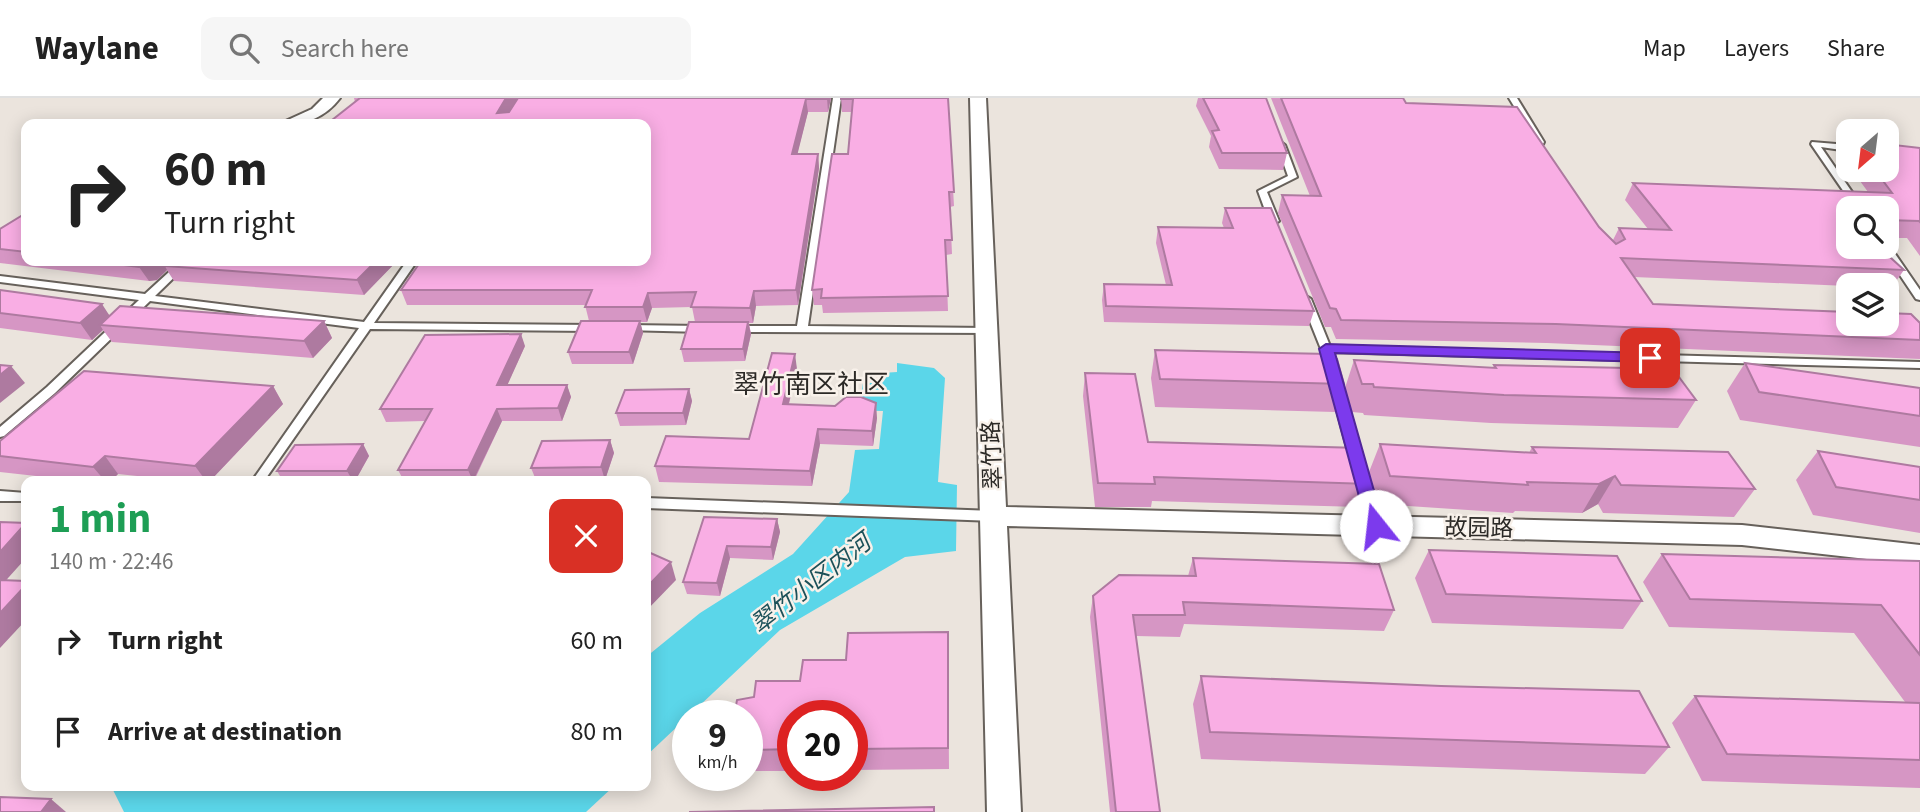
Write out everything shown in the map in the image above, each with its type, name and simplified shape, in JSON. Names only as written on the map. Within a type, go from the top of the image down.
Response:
[{"type":"street","points":[[299,119],[318,112],[332,98]]},
{"type":"street","name":"翠竹路","points":[[978,98],[1004,812]]},
{"type":"street","name":"故园路","points":[[994,516],[1742,535],[1920,555]]},
{"type":"lane","points":[[802,330],[837,98]]},
{"type":"lane","points":[[1513,98],[1547,155]]},
{"type":"lane","points":[[1276,132],[1293,177],[1262,191],[1277,227]]},
{"type":"lane","points":[[1836,147],[1815,144],[1836,175]]},
{"type":"lane","points":[[1894,259],[1920,297]]},
{"type":"lane","points":[[0,433],[51,390],[181,266]]},
{"type":"lane","points":[[262,476],[409,266]]},
{"type":"lane","points":[[0,279],[367,326],[987,331]]},
{"type":"lane","points":[[1302,288],[1330,361],[1376,526]]},
{"type":"lane","points":[[1330,361],[1920,365]]},
{"type":"lane","points":[[0,496],[21,497]]},
{"type":"lane","points":[[651,503],[994,516]]},
{"type":"water","name":"翠竹小区内河","points":[[897,363],[934,368],[945,378],[938,482],[957,485],[956,551],[905,557],[780,630],[706,700],[672,700],[672,732],[651,751],[651,653],[700,613],[793,554],[849,492],[855,450],[879,449],[883,411],[845,410],[846,394],[861,394],[863,383],[879,383],[882,373],[897,372]]},
{"type":"water","points":[[114,791],[609,791],[586,812],[124,812]]},
{"type":"building","points":[[360,98],[506,98],[497,113],[509,112],[518,98],[827,98],[806,99],[792,154],[818,154],[796,290],[754,291],[750,308],[691,307],[696,292],[648,293],[643,307],[585,307],[592,290],[401,290],[418,266],[651,266],[651,119],[333,119]]},
{"type":"building","points":[[841,98],[948,98],[954,192],[949,192],[952,240],[945,240],[948,296],[821,298],[822,289],[812,290],[832,154],[848,154],[853,99]]},
{"type":"building","points":[[1203,98],[1266,98],[1287,153],[1222,153],[1212,131],[1219,130]]},
{"type":"building","points":[[1281,98],[1403,98],[1406,103],[1517,107],[1599,227],[1616,244],[1625,239],[1619,228],[1671,230],[1633,183],[1892,193],[1884,182],[1899,182],[1899,146],[1920,148],[1920,222],[1899,220],[1899,196],[1836,196],[1836,259],[1892,259],[1904,270],[1621,258],[1653,304],[1836,312],[1836,336],[1899,336],[1899,314],[1911,314],[1920,323],[1920,340],[1556,324],[1341,320],[1336,309],[1330,308],[1282,195],[1321,196]]},
{"type":"building","points":[[1225,208],[1271,208],[1314,311],[1106,306],[1104,284],[1172,285],[1158,227],[1233,228]]},
{"type":"building","points":[[21,216],[21,251],[0,249],[0,229]]},
{"type":"building","points":[[165,266],[371,266],[357,280]]},
{"type":"building","points":[[0,290],[102,304],[80,323],[0,313]]},
{"type":"building","points":[[120,306],[324,321],[304,341],[100,325]]},
{"type":"building","points":[[581,321],[640,321],[629,352],[568,352]]},
{"type":"building","points":[[689,322],[748,322],[743,349],[681,349]]},
{"type":"building","points":[[521,334],[497,385],[567,385],[558,408],[497,409],[468,470],[398,470],[432,409],[380,409],[425,335]]},
{"type":"building","points":[[1155,350],[1329,354],[1331,359],[1337,359],[1344,384],[1160,379]]},
{"type":"building","points":[[772,353],[795,354],[783,404],[835,406],[846,397],[861,397],[876,403],[872,431],[818,429],[810,471],[655,466],[666,436],[749,439]]},
{"type":"building","points":[[1354,360],[1496,368],[1494,365],[1673,369],[1696,400],[1504,395],[1374,387],[1373,384],[1362,384]]},
{"type":"building","points":[[1745,363],[1920,388],[1920,416],[1759,392]]},
{"type":"building","points":[[0,365],[11,366],[0,375]]},
{"type":"building","points":[[84,371],[273,386],[195,466],[105,456],[93,467],[0,456],[0,441]]},
{"type":"building","points":[[1085,373],[1135,374],[1148,442],[1360,448],[1369,484],[1154,477],[1155,484],[1098,483]]},
{"type":"building","points":[[689,389],[683,413],[616,413],[625,390]]},
{"type":"building","points":[[610,440],[601,467],[531,468],[542,441]]},
{"type":"building","points":[[363,444],[347,471],[277,471],[295,445]]},
{"type":"building","points":[[1380,444],[1536,453],[1532,447],[1728,452],[1755,489],[1621,485],[1615,476],[1599,484],[1527,482],[1528,485],[1390,476]]},
{"type":"building","points":[[1818,451],[1920,467],[1920,500],[1836,487]]},
{"type":"building","points":[[704,517],[777,519],[771,547],[727,546],[717,583],[683,582]]},
{"type":"building","points":[[0,522],[21,523],[21,529],[0,552]]},
{"type":"building","points":[[1429,550],[1617,556],[1642,601],[1446,594]]},
{"type":"building","points":[[651,553],[671,562],[651,583]]},
{"type":"building","points":[[1662,554],[1920,561],[1920,655],[1881,605],[1690,599]]},
{"type":"building","points":[[1193,558],[1379,564],[1394,610],[1183,602],[1185,615],[1133,615],[1160,812],[1116,812],[1093,596],[1119,575],[1196,576]]},
{"type":"building","points":[[0,580],[21,581],[21,590],[0,613]]},
{"type":"building","points":[[948,632],[948,748],[868,749],[868,700],[777,700],[777,749],[763,750],[763,700],[737,700],[754,697],[756,681],[800,681],[803,660],[846,660],[848,633]]},
{"type":"building","points":[[1201,676],[1639,691],[1669,747],[1210,732]]},
{"type":"building","points":[[1695,696],[1920,703],[1920,760],[1727,754]]},
{"type":"building","points":[[0,797],[51,799],[41,812],[0,812]]},
{"type":"building","points":[[934,807],[934,812],[689,812]]},
{"type":"district","name":"翠竹南区社区","points":[[811,384]]},
{"type":"route","points":[[1376,526],[1326,349],[1650,358]]}]
